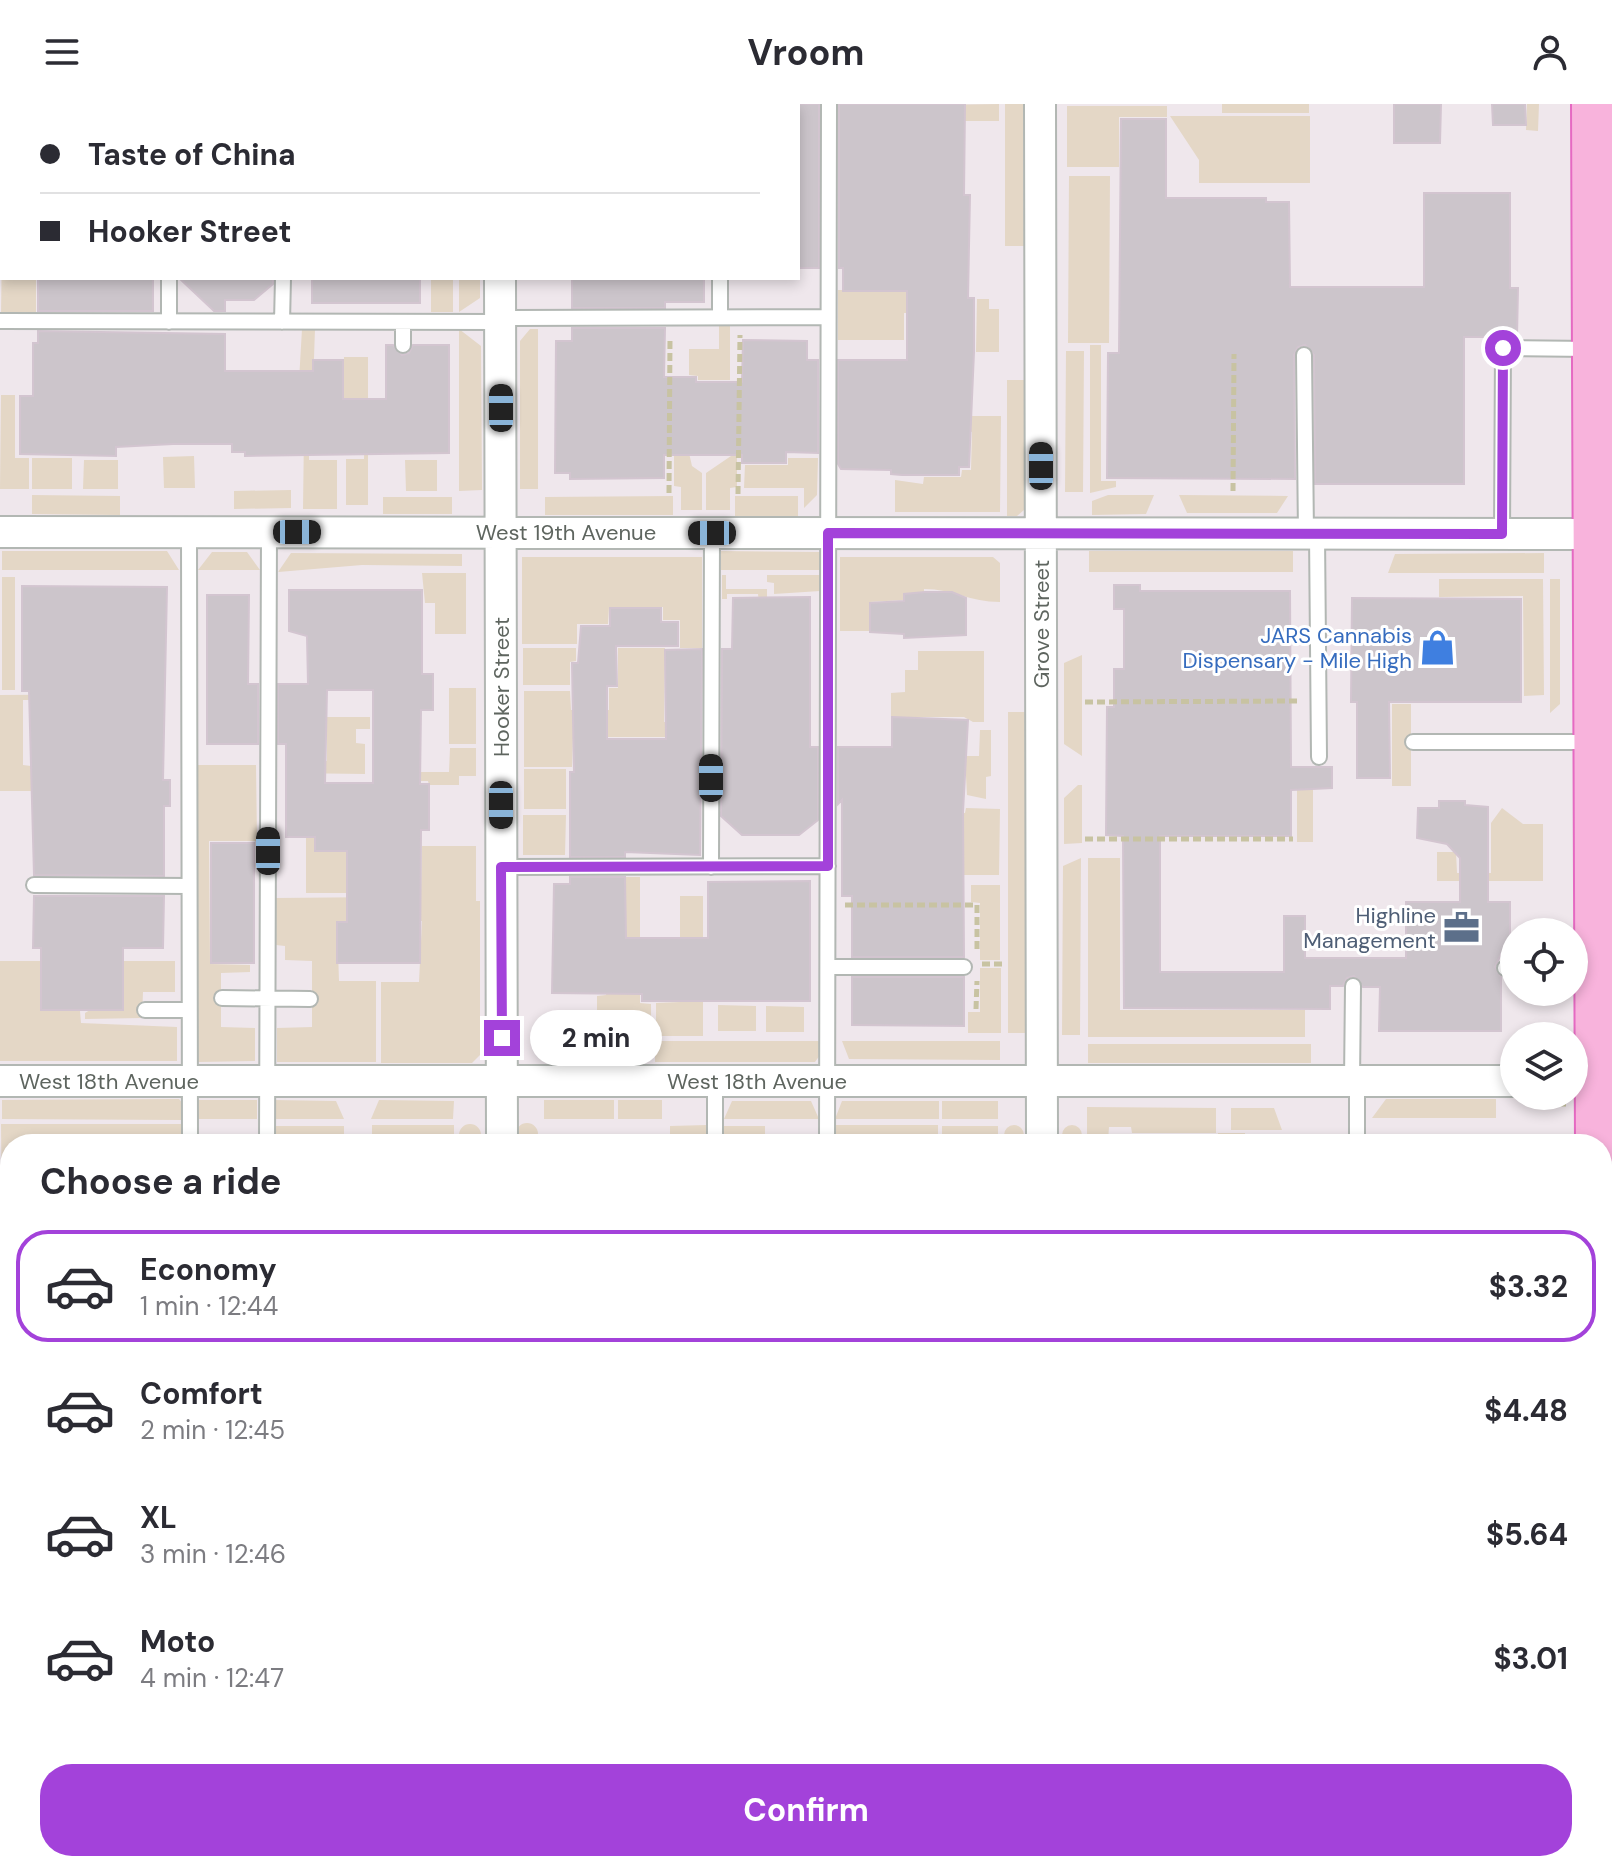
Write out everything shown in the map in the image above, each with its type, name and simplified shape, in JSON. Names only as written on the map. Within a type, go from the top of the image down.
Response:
[{"type":"main road","points":[[1594,104],[1603,187],[1605,534],[1598,742],[1605,885],[1592,967],[1598,1134]]},
{"type":"street","name":"Grove Street","points":[[1040,104],[1042,1134]]},
{"type":"street","name":"Hooker Street","points":[[500,280],[502,1134]]},
{"type":"street","name":"West 19th Avenue","points":[[0,532],[1605,534]]},
{"type":"street","name":"West 18th Avenue","points":[[0,1081],[1500,1081]]},
{"type":"lane","points":[[827,1134],[829,104]]},
{"type":"lane","points":[[169,280],[169,322]]},
{"type":"lane","points":[[282,322],[283,280]]},
{"type":"lane","points":[[720,280],[720,317]]},
{"type":"lane","points":[[0,321],[403,322],[828,317]]},
{"type":"lane","points":[[403,322],[403,345]]},
{"type":"lane","points":[[1502,534],[1503,348],[1602,343]]},
{"type":"lane","points":[[1304,355],[1319,757]]},
{"type":"lane","points":[[189,532],[190,1134]]},
{"type":"lane","points":[[267,1134],[269,532]]},
{"type":"lane","points":[[711,867],[712,533]]},
{"type":"lane","points":[[1413,742],[1598,742]]},
{"type":"lane","points":[[501,867],[828,866]]},
{"type":"lane","points":[[34,885],[189,886]]},
{"type":"lane","points":[[828,967],[964,967]]},
{"type":"lane","points":[[1353,986],[1357,1134]]},
{"type":"lane","points":[[222,998],[310,999]]},
{"type":"lane","points":[[145,1010],[189,1010]]},
{"type":"lane","points":[[715,1081],[715,1134]]},
{"type":"path","points":[[669,493],[671,317]]},
{"type":"path","points":[[738,494],[740,317]]},
{"type":"path","points":[[1233,491],[1234,354]]},
{"type":"path","points":[[1085,702],[1297,701]]},
{"type":"path","points":[[1085,839],[1293,839]]},
{"type":"path","points":[[828,905],[977,905],[977,964],[1002,964]]},
{"type":"path","points":[[976,1009],[977,979]]},
{"type":"shaded area","points":[[999,104],[999,121],[925,121],[879,106]]},
{"type":"shaded area","points":[[1005,104],[1023,104],[1024,246],[1005,246]]},
{"type":"shaded area","points":[[1222,104],[1309,104],[1309,113],[1222,113]]},
{"type":"shaded area","points":[[1527,104],[1539,104],[1538,131],[1526,130]]},
{"type":"shaded area","points":[[1067,106],[1167,106],[1167,117],[1119,117],[1119,167],[1067,167]]},
{"type":"shaded area","points":[[1170,116],[1310,116],[1310,183],[1199,183],[1199,160]]},
{"type":"shaded area","points":[[1069,176],[1110,176],[1109,343],[1068,343]]},
{"type":"shaded area","points":[[1,280],[36,280],[36,316],[1,316]]},
{"type":"shaded area","points":[[431,280],[453,280],[453,312],[431,312]]},
{"type":"shaded area","points":[[459,280],[480,280],[480,298],[459,312]]},
{"type":"shaded area","points":[[838,290],[917,290],[917,313],[904,313],[904,340],[838,340]]},
{"type":"shaded area","points":[[977,299],[989,299],[989,309],[999,309],[999,352],[976,352]]},
{"type":"shaded area","points":[[719,320],[730,320],[730,380],[698,380],[698,376],[689,375],[689,349],[719,349]]},
{"type":"shaded area","points":[[302,329],[315,329],[312,415],[297,415]]},
{"type":"shaded area","points":[[459,329],[481,346],[482,490],[459,491]]},
{"type":"shaded area","points":[[530,329],[538,329],[538,489],[520,489],[520,341]]},
{"type":"shaded area","points":[[1090,345],[1101,345],[1101,481],[1116,481],[1116,487],[1090,493]]},
{"type":"shaded area","points":[[1066,351],[1084,351],[1083,492],[1065,492]]},
{"type":"shaded area","points":[[344,357],[368,357],[368,505],[346,505],[346,459],[364,459],[365,416],[328,389],[344,388]]},
{"type":"shaded area","points":[[1007,380],[1024,380],[1024,510],[1017,516],[1007,516]]},
{"type":"shaded area","points":[[731,382],[737,382],[737,487],[730,488],[730,510],[706,510],[706,473],[731,456]]},
{"type":"shaded area","points":[[1,395],[15,395],[15,458],[29,458],[29,489],[0,489]]},
{"type":"shaded area","points":[[889,416],[1001,416],[1000,512],[895,512],[895,480],[923,484],[924,477],[961,477],[962,470],[971,470],[972,432]]},
{"type":"shaded area","points":[[304,432],[309,432],[309,460],[337,460],[337,509],[303,509]]},
{"type":"shaded area","points":[[674,453],[689,453],[692,466],[702,473],[702,510],[681,510],[681,487],[674,486]]},
{"type":"shaded area","points":[[194,456],[195,488],[164,488],[163,457]]},
{"type":"shaded area","points":[[32,458],[72,458],[72,489],[32,489]]},
{"type":"shaded area","points":[[788,458],[818,458],[817,495],[804,508],[804,488],[744,488],[745,465],[788,465]]},
{"type":"shaded area","points":[[84,460],[118,460],[118,489],[83,489]]},
{"type":"shaded area","points":[[405,460],[437,460],[437,491],[406,491]]},
{"type":"shaded area","points":[[291,490],[291,508],[234,509],[234,491]]},
{"type":"shaded area","points":[[32,495],[120,496],[120,515],[32,514]]},
{"type":"shaded area","points":[[1108,495],[1154,495],[1146,514],[1092,515],[1092,501]]},
{"type":"shaded area","points":[[1179,495],[1288,496],[1277,513],[1187,513]]},
{"type":"shaded area","points":[[673,496],[673,515],[545,515],[545,497]]},
{"type":"shaded area","points":[[735,496],[798,496],[798,516],[735,516]]},
{"type":"shaded area","points":[[383,497],[452,497],[452,514],[383,514]]},
{"type":"shaded area","points":[[2,551],[167,551],[179,570],[2,570]]},
{"type":"shaded area","points":[[721,551],[821,552],[821,570],[721,570]]},
{"type":"shaded area","points":[[1089,551],[1293,551],[1293,572],[1089,572]]},
{"type":"shaded area","points":[[212,552],[247,552],[260,570],[198,570]]},
{"type":"shaded area","points":[[291,553],[462,554],[462,566],[362,565],[278,572]]},
{"type":"shaded area","points":[[1544,553],[1544,573],[1388,573],[1395,554]]},
{"type":"shaded area","points":[[522,557],[702,557],[702,648],[680,648],[680,620],[663,620],[663,607],[609,607],[608,624],[577,624],[577,644],[522,644]]},
{"type":"shaded area","points":[[840,557],[993,557],[1000,563],[1000,602],[924,589],[924,594],[903,594],[903,600],[869,602],[869,631],[840,631]]},
{"type":"shaded area","points":[[422,573],[466,573],[466,634],[435,634],[435,603],[425,603]]},
{"type":"shaded area","points":[[722,575],[726,575],[726,589],[767,589],[767,603],[759,603],[758,594],[727,594],[727,599],[722,599]]},
{"type":"shaded area","points":[[767,575],[820,575],[820,591],[774,594],[774,583],[767,582]]},
{"type":"shaded area","points":[[2,577],[15,577],[15,690],[2,690]]},
{"type":"shaded area","points":[[1439,579],[1543,579],[1544,695],[1524,696],[1523,596],[1439,597]]},
{"type":"shaded area","points":[[1550,579],[1560,579],[1560,704],[1550,713]]},
{"type":"shaded area","points":[[523,648],[576,648],[576,661],[570,662],[570,685],[523,685]]},
{"type":"shaded area","points":[[618,648],[665,648],[664,722],[696,722],[696,737],[573,737],[572,767],[524,767],[524,691],[570,691],[571,710],[609,710],[609,688],[618,688]]},
{"type":"shaded area","points":[[918,651],[984,651],[984,722],[973,722],[964,717],[891,717],[891,693],[905,692],[905,670],[918,670]]},
{"type":"shaded area","points":[[1082,655],[1082,756],[1064,744],[1064,663]]},
{"type":"shaded area","points":[[449,688],[476,688],[476,744],[449,744]]},
{"type":"shaded area","points":[[157,694],[157,700],[23,700],[23,765],[31,766],[31,791],[0,791],[0,695]]},
{"type":"shaded area","points":[[1392,704],[1411,704],[1411,786],[1392,786]]},
{"type":"shaded area","points":[[1008,712],[1025,712],[1025,1033],[1008,1033]]},
{"type":"shaded area","points":[[327,717],[370,717],[370,729],[356,729],[356,743],[365,744],[365,774],[287,773],[287,761],[327,761]]},
{"type":"shaded area","points":[[980,730],[991,730],[991,776],[986,777],[986,799],[967,795],[966,776],[909,776],[909,756],[979,756]]},
{"type":"shaded area","points":[[450,748],[476,748],[476,776],[459,776],[459,785],[429,785],[428,781],[374,781],[374,772],[449,772]]},
{"type":"shaded area","points":[[197,765],[256,765],[257,841],[209,841],[210,964],[250,965],[250,972],[221,973],[221,1027],[255,1028],[255,1061],[198,1062]]},
{"type":"shaded area","points":[[524,769],[566,769],[566,809],[524,809]]},
{"type":"shaded area","points":[[1082,785],[1082,843],[1064,844],[1064,798]]},
{"type":"shaded area","points":[[1297,788],[1313,788],[1313,842],[1297,842]]},
{"type":"shaded area","points":[[966,808],[1000,809],[999,875],[964,875],[964,842],[953,813],[965,813]]},
{"type":"shaded area","points":[[1502,808],[1523,824],[1543,824],[1543,881],[1437,881],[1437,852],[1456,852],[1457,873],[1491,873],[1491,823]]},
{"type":"shaded area","points":[[523,815],[566,815],[565,855],[523,855]]},
{"type":"shaded area","points":[[306,838],[347,838],[346,893],[306,893]]},
{"type":"shaded area","points":[[422,846],[476,846],[476,901],[480,901],[480,1055],[472,1063],[381,1063],[381,982],[419,982],[422,921],[337,921],[339,981],[376,981],[376,1062],[277,1062],[277,1028],[312,1027],[312,961],[285,960],[285,946],[276,945],[276,898],[386,897],[421,890]]},
{"type":"shaded area","points":[[1081,858],[1080,1035],[1062,1035],[1063,866]]},
{"type":"shaded area","points":[[1088,858],[1120,858],[1120,1010],[1305,1010],[1305,1037],[1088,1037]]},
{"type":"shaded area","points":[[605,877],[640,877],[640,1003],[651,1004],[651,1034],[597,1034],[597,996],[606,995]]},
{"type":"shaded area","points":[[971,885],[1000,885],[1000,960],[980,960],[980,903],[971,902]]},
{"type":"shaded area","points":[[680,896],[703,896],[703,1036],[656,1036],[656,1003],[680,1002]]},
{"type":"shaded area","points":[[0,961],[175,961],[175,992],[143,992],[142,1018],[85,1019],[85,1013],[90,1010],[123,1010],[123,968],[40,968],[40,1011],[80,1011],[81,1023],[177,1027],[177,1061],[0,1061]]},
{"type":"shaded area","points":[[980,968],[1001,968],[1001,1033],[968,1033],[968,1012],[980,1012]]},
{"type":"shaded area","points":[[718,1005],[756,1006],[756,1031],[718,1031]]},
{"type":"shaded area","points":[[766,1006],[804,1007],[804,1032],[766,1032]]},
{"type":"shaded area","points":[[655,1041],[820,1041],[820,1055],[815,1062],[655,1062]]},
{"type":"shaded area","points":[[842,1041],[1000,1041],[1000,1060],[849,1059]]},
{"type":"shaded area","points":[[1088,1044],[1311,1044],[1311,1063],[1088,1063]]},
{"type":"shaded area","points":[[179,1099],[183,1104],[183,1120],[2,1119],[2,1100]]},
{"type":"shaded area","points":[[1386,1099],[1496,1099],[1496,1118],[1372,1118]]},
{"type":"shaded area","points":[[197,1100],[257,1100],[257,1119],[197,1119]]},
{"type":"shaded area","points":[[273,1100],[336,1101],[344,1119],[273,1119]]},
{"type":"shaded area","points":[[379,1100],[454,1101],[453,1119],[371,1119]]},
{"type":"shaded area","points":[[544,1100],[614,1100],[614,1119],[544,1119]]},
{"type":"shaded area","points":[[618,1100],[662,1100],[662,1119],[618,1119]]},
{"type":"shaded area","points":[[732,1101],[811,1101],[819,1119],[724,1119]]},
{"type":"shaded area","points":[[842,1101],[939,1101],[939,1119],[835,1119]]},
{"type":"shaded area","points":[[942,1101],[998,1101],[998,1119],[942,1119]]},
{"type":"shaded area","points":[[1087,1107],[1216,1108],[1216,1133],[1132,1133],[1131,1127],[1109,1127],[1108,1134],[1087,1134]]},
{"type":"shaded area","points":[[1231,1108],[1274,1108],[1282,1130],[1231,1130]]},
{"type":"shaded area","points":[[527,1123],[538,1134],[516,1134],[519,1126]]},
{"type":"shaded area","points":[[1,1124],[184,1124],[184,1134],[1,1134]]},
{"type":"shaded area","points":[[470,1124],[481,1134],[459,1134],[462,1127]]},
{"type":"shaded area","points":[[372,1125],[454,1125],[454,1134],[372,1134]]},
{"type":"shaded area","points":[[707,1125],[707,1134],[670,1134],[670,1126]]},
{"type":"shaded area","points":[[835,1125],[938,1125],[938,1134],[835,1134]]},
{"type":"shaded area","points":[[1014,1125],[1024,1134],[1004,1134],[1007,1128]]},
{"type":"shaded area","points":[[1072,1125],[1082,1134],[1062,1134],[1065,1128]]},
{"type":"shaded area","points":[[275,1126],[344,1126],[344,1134],[275,1134]]},
{"type":"shaded area","points":[[720,1126],[765,1126],[765,1134],[720,1134]]},
{"type":"shaded area","points":[[942,1126],[998,1126],[998,1134],[942,1134]]},
{"type":"building","points":[[800,104],[819,104],[819,268],[800,268]]},
{"type":"building","points":[[839,104],[965,104],[964,195],[970,195],[968,298],[974,298],[974,352],[969,467],[959,467],[959,475],[891,474],[891,470],[841,469],[838,464],[838,360],[907,360],[907,291],[843,291],[843,268],[839,268]]},
{"type":"building","points":[[1394,104],[1441,104],[1440,143],[1394,143]]},
{"type":"building","points":[[1492,104],[1525,104],[1526,125],[1493,125]]},
{"type":"building","points":[[1121,119],[1166,119],[1166,198],[1266,198],[1266,202],[1289,202],[1290,287],[1424,287],[1424,193],[1510,193],[1510,288],[1518,288],[1517,337],[1464,337],[1464,484],[1315,484],[1314,355],[1305,345],[1298,347],[1294,355],[1295,479],[1107,478],[1108,353],[1119,353]]},
{"type":"building","points":[[38,280],[153,280],[153,311],[38,311]]},
{"type":"building","points":[[181,280],[273,280],[273,284],[254,300],[225,300],[225,311],[214,311]]},
{"type":"building","points":[[312,280],[420,280],[420,303],[312,303]]},
{"type":"building","points":[[572,280],[704,280],[704,302],[665,302],[665,308],[572,308]]},
{"type":"building","points":[[572,328],[665,328],[664,377],[696,377],[696,382],[742,382],[743,340],[807,341],[807,360],[818,360],[818,453],[786,452],[786,463],[742,463],[742,455],[664,455],[664,478],[570,479],[570,473],[555,473],[556,341],[572,341]]},
{"type":"building","points":[[38,331],[225,334],[225,371],[313,371],[313,360],[343,360],[343,399],[386,399],[386,345],[393,345],[402,355],[409,353],[413,345],[449,345],[449,453],[245,456],[245,452],[232,452],[232,444],[173,444],[116,447],[116,456],[20,454],[20,396],[33,396],[33,343],[38,343]]},
{"type":"building","points":[[1114,585],[1140,585],[1140,591],[1290,591],[1291,767],[1332,767],[1332,788],[1291,790],[1291,836],[1160,836],[1160,972],[1284,972],[1284,916],[1305,916],[1305,958],[1406,958],[1406,902],[1460,902],[1460,858],[1447,844],[1417,838],[1418,808],[1439,808],[1439,801],[1465,801],[1465,805],[1488,807],[1488,902],[1510,902],[1510,918],[1500,918],[1500,956],[1495,967],[1500,975],[1500,1031],[1379,1031],[1380,987],[1363,987],[1354,976],[1347,978],[1343,986],[1330,986],[1330,1009],[1124,1008],[1123,836],[1106,835],[1107,707],[1114,707],[1114,669],[1124,669],[1124,609],[1114,609]]},
{"type":"building","points":[[22,586],[167,587],[163,780],[170,780],[170,806],[164,806],[164,876],[34,875],[29,691],[22,691]]},
{"type":"building","points":[[289,590],[422,590],[422,674],[433,674],[433,710],[421,710],[420,784],[429,784],[429,830],[421,830],[420,963],[337,963],[337,922],[347,922],[347,851],[315,851],[315,837],[286,837],[286,744],[278,744],[278,684],[308,684],[307,636],[289,631]],"holes":[[[327,690],[373,690],[373,783],[325,783]]]},
{"type":"building","points":[[952,592],[966,598],[966,635],[904,638],[904,634],[870,632],[870,603],[904,601],[904,594]]},
{"type":"building","points":[[207,595],[249,595],[248,684],[258,684],[258,744],[207,744]]},
{"type":"building","points":[[810,597],[810,747],[818,747],[818,820],[799,835],[742,835],[721,816],[722,649],[732,649],[733,598]]},
{"type":"building","points":[[1352,598],[1521,599],[1521,702],[1389,702],[1390,778],[1357,778],[1357,702],[1351,702]]},
{"type":"building","points":[[610,608],[661,608],[661,622],[678,622],[678,646],[616,646],[617,686],[607,686],[607,739],[666,739],[665,650],[702,649],[700,855],[625,852],[625,857],[570,857],[570,772],[574,772],[572,663],[578,663],[581,626],[610,626]]},
{"type":"building","points":[[892,717],[968,720],[963,812],[964,957],[852,957],[852,896],[842,896],[842,800],[838,804],[838,747],[892,747]]},
{"type":"building","points":[[211,843],[254,843],[254,963],[211,963]]},
{"type":"building","points":[[570,877],[625,877],[626,938],[708,938],[708,882],[810,881],[810,1001],[642,1001],[642,994],[552,993],[554,884],[570,884]]},
{"type":"building","points":[[34,896],[164,896],[163,948],[123,948],[123,1010],[41,1010],[41,948],[33,948]]},
{"type":"building","points":[[852,977],[964,977],[964,1026],[852,1025]]},
{"type":"place","name":"JARS Cannabis Dispensary - Mile High","points":[[1438,648]]},
{"type":"place","name":"Highline Management","points":[[1462,928]]},
{"type":"route","points":[[502,1038],[501,867],[828,866],[828,533],[1502,534],[1503,348]]}]
